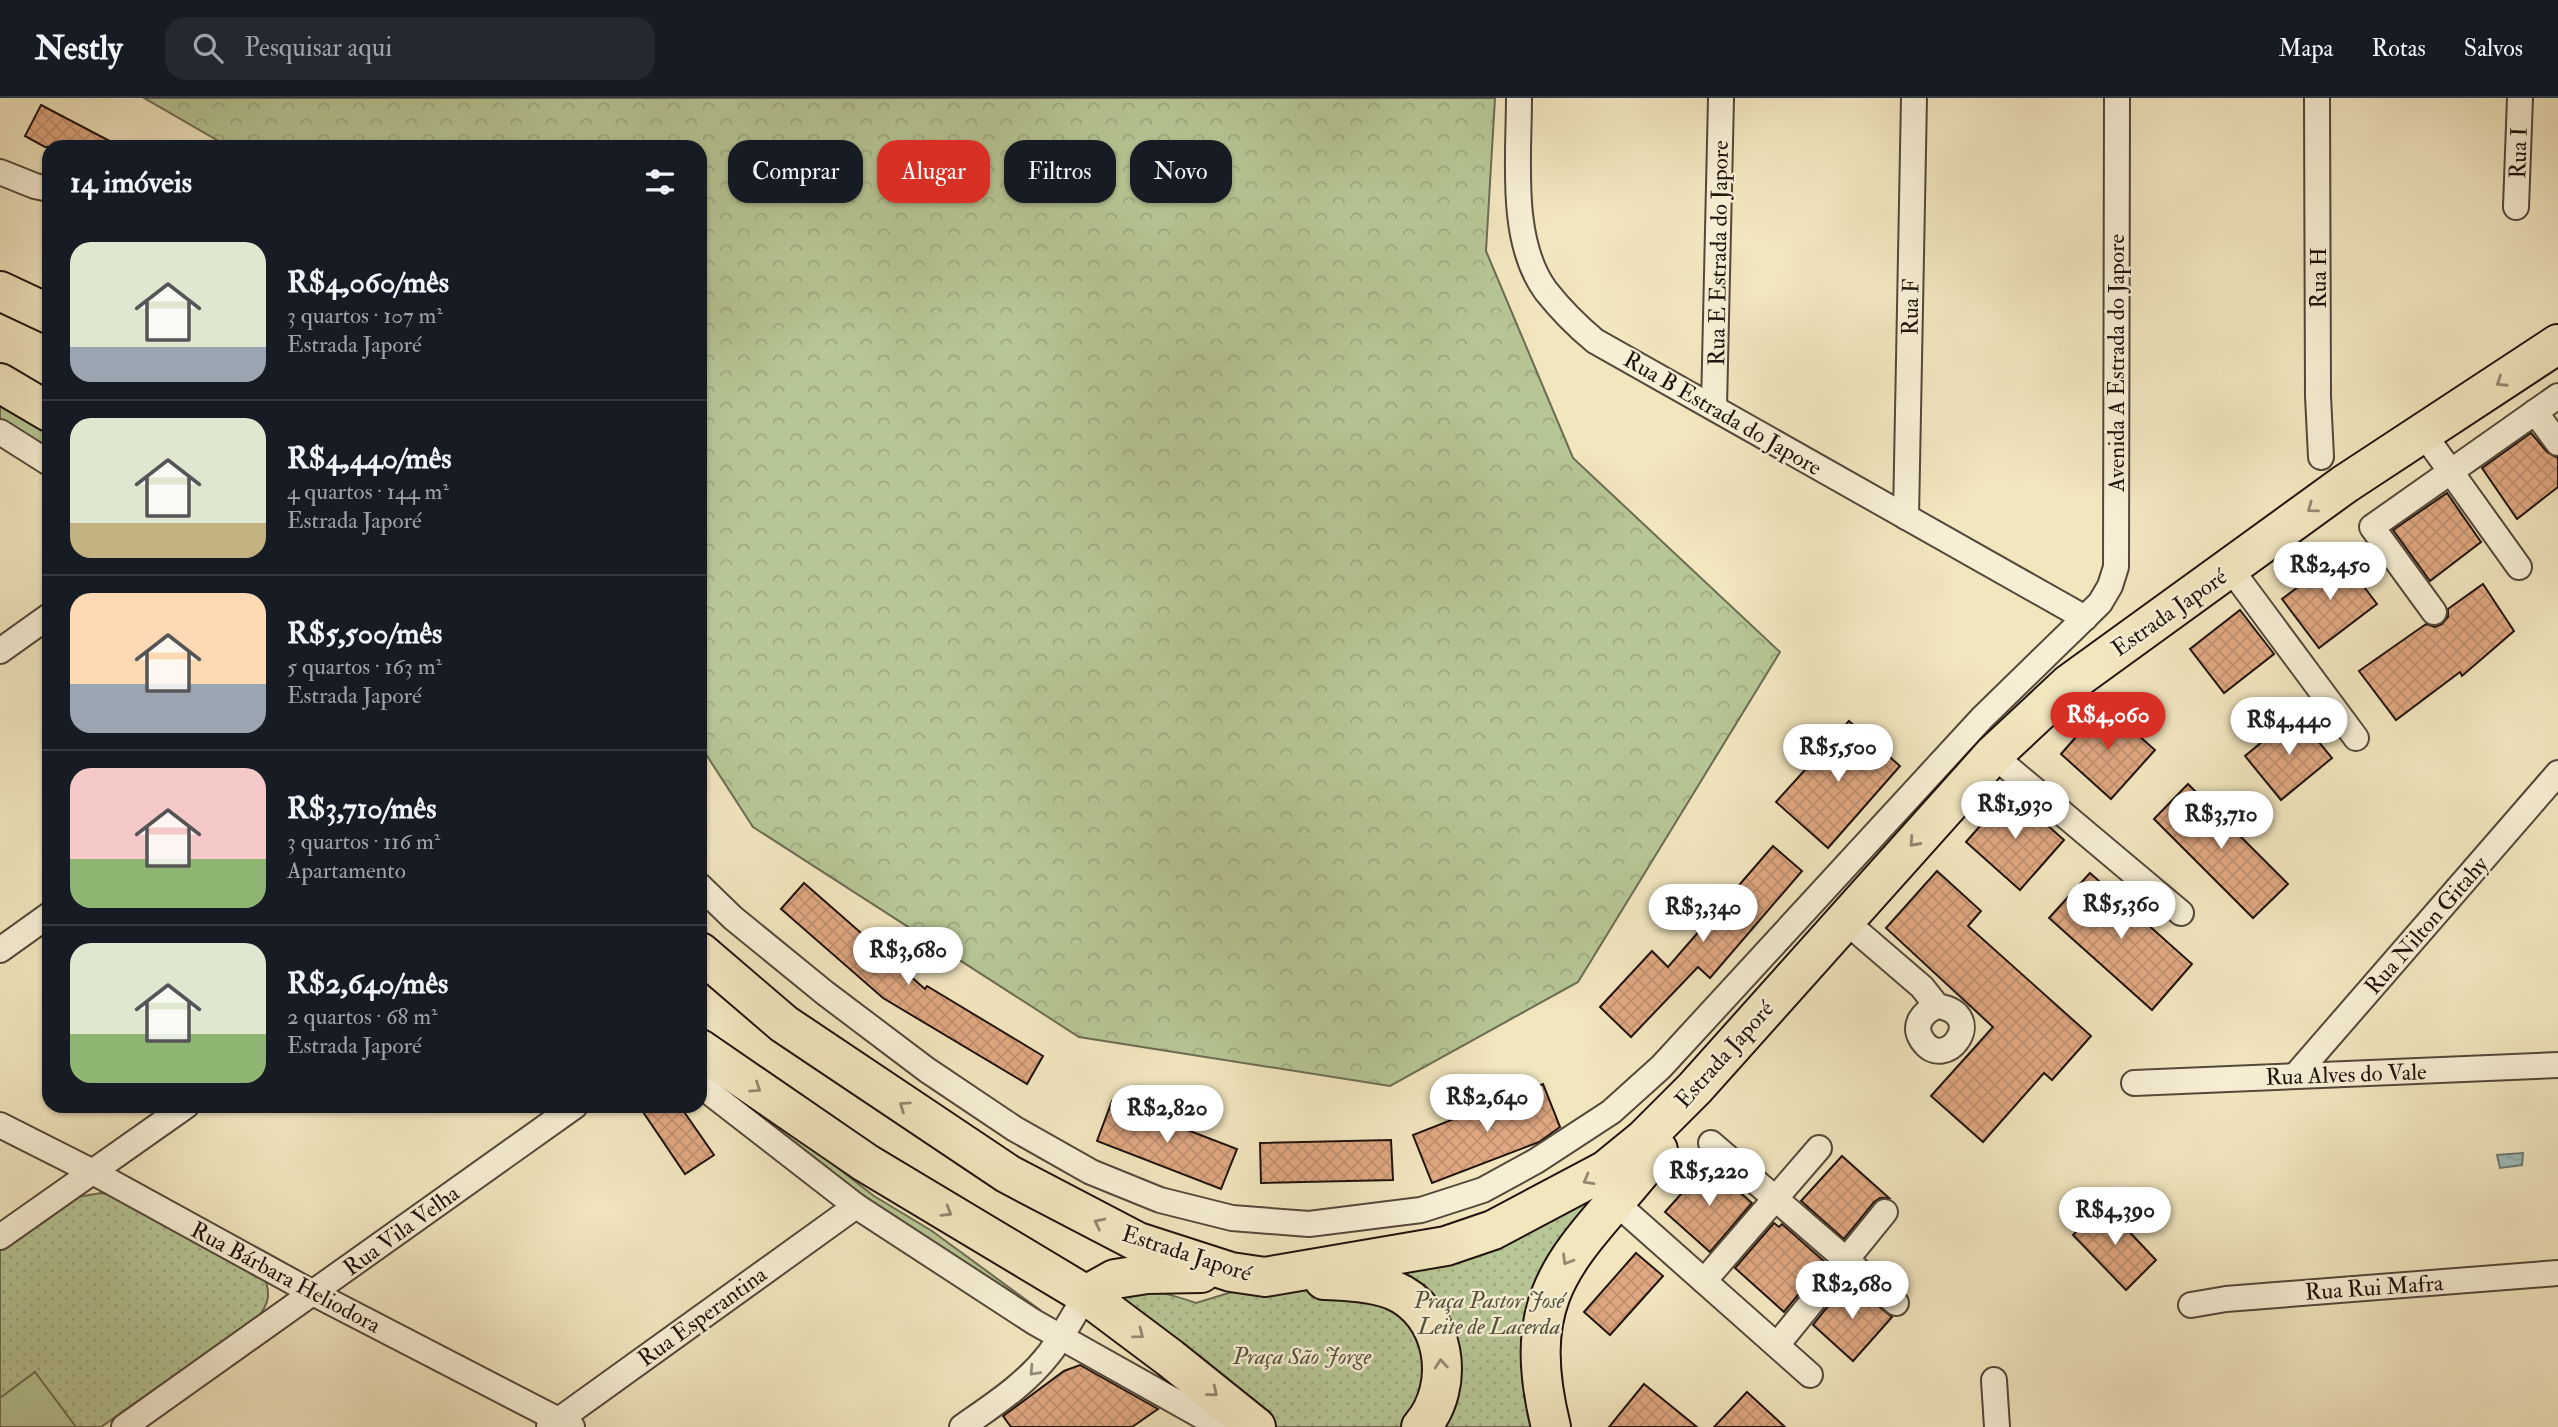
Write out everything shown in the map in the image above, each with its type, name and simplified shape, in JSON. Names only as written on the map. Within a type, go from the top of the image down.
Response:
[{"type":"main road","points":[[0,290],[42,311]]},
{"type":"main road","name":"Estrada Japoré","points":[[707,959],[784,1024],[1008,1174],[1138,1242],[1248,1275],[1446,1246],[1493,1230],[1606,1170],[1644,1139],[1695,1088],[1993,755],[2069,684],[2345,484],[2558,344]]},
{"type":"main road","points":[[0,383],[42,408]]},
{"type":"main road","points":[[707,1054],[866,1163],[1086,1295],[1256,1427]]},
{"type":"main road","points":[[1551,1427],[1542,1393],[1539,1357],[1543,1314],[1554,1283],[1573,1250],[1674,1129],[1695,1088]]},
{"type":"main road","points":[[1086,1295],[1115,1279],[1147,1274],[1248,1275],[1369,1284],[1392,1290],[1412,1300],[1426,1316],[1438,1341],[1443,1367],[1441,1393],[1421,1427]]},
{"type":"street","name":"Rua B Estrada do Japore","points":[[1520,98],[1522,237],[1545,290],[1570,320],[1595,341],[2085,618]]},
{"type":"street","name":"Rua E Estrada do Japore","points":[[1714,407],[1721,98]]},
{"type":"street","name":"Rua F","points":[[1906,517],[1914,98]]},
{"type":"street","name":"Avenida A Estrada do Japore","points":[[707,893],[733,918],[825,993],[927,1070],[1015,1129],[1091,1172],[1160,1200],[1232,1218],[1309,1224],[1422,1210],[1483,1190],[1536,1161],[1611,1112],[1661,1067],[1982,718],[2085,618],[2105,595],[2116,567],[2117,98]]},
{"type":"street","name":"Rua H","points":[[2317,98],[2318,396],[2321,457]]},
{"type":"street","name":"Rua I","points":[[2516,207],[2519,98]]},
{"type":"street","points":[[0,172],[42,188]]},
{"type":"street","points":[[2434,612],[2372,527],[2558,396]]},
{"type":"street","points":[[2535,412],[2558,443]]},
{"type":"street","points":[[0,432],[42,459]]},
{"type":"street","points":[[2423,433],[2519,567]]},
{"type":"street","points":[[2230,568],[2356,738]]},
{"type":"street","points":[[0,651],[42,621]]},
{"type":"street","points":[[1993,755],[2181,913]]},
{"type":"street","name":"Rua Nilton Gitahy","points":[[2295,1076],[2558,773]]},
{"type":"street","points":[[0,950],[42,920]]},
{"type":"street","points":[[1844,920],[1922,988],[1937,1006]]},
{"type":"street","name":"Rua Alves do Vale","points":[[2134,1083],[2558,1065]]},
{"type":"street","points":[[707,1090],[856,1206],[1034,1322],[1220,1427]]},
{"type":"street","points":[[0,1237],[176,1113]]},
{"type":"street","name":"Rua Vila Velha","points":[[124,1427],[565,1113]]},
{"type":"street","name":"Rua Bárbara Heliodora","points":[[0,1125],[91,1171],[560,1425]]},
{"type":"street","points":[[1711,1143],[1896,1303]]},
{"type":"street","points":[[1704,1281],[1819,1148]]},
{"type":"street","points":[[1615,1202],[1810,1375]]},
{"type":"street","name":"Rua Esperantina","points":[[560,1425],[856,1206]]},
{"type":"street","points":[[1777,1345],[1885,1212]]},
{"type":"street","name":"Rua Rui Mafra","points":[[2191,1306],[2226,1299],[2558,1273]]},
{"type":"street","points":[[962,1427],[1018,1387],[1051,1352],[1086,1295]]},
{"type":"street","points":[[1994,1380],[1997,1427]]},
{"type":"green space","points":[[144,98],[1495,98],[1486,251],[1573,458],[1780,652],[1578,982],[1390,1086],[1079,1037],[753,827],[707,756],[707,140],[217,140]]},
{"type":"green space","points":[[0,393],[42,420],[42,445],[0,420]]},
{"type":"green space","points":[[707,1063],[738,1091],[874,1196],[932,1231],[1040,1310],[1034,1319],[735,1104],[707,1081]]},
{"type":"green space","points":[[1624,1173],[1552,1309],[1560,1427],[1275,1427],[1117,1297],[1147,1291],[1196,1303]]},
{"type":"green space","points":[[101,1193],[121,1196],[264,1277],[268,1288],[265,1308],[258,1317],[101,1427],[0,1427],[0,1250],[72,1198]]},
{"type":"green space","points":[[35,1372],[76,1427],[0,1427],[0,1398]]},
{"type":"water","points":[[2523,1153],[2522,1165],[2500,1168],[2497,1155]]},
{"type":"building","points":[[41,105],[108,140],[42,140],[42,145],[25,136]]},
{"type":"building","points":[[2531,433],[2547,452],[2558,458],[2558,487],[2517,519],[2482,468]]},
{"type":"building","points":[[2447,493],[2481,542],[2430,581],[2393,530]]},
{"type":"building","points":[[2340,555],[2377,604],[2319,648],[2282,599]]},
{"type":"building","points":[[2483,584],[2514,631],[2462,676],[2460,672],[2396,720],[2359,671],[2426,624],[2435,627],[2442,624],[2448,617],[2448,609]]},
{"type":"building","points":[[2240,610],[2274,654],[2224,693],[2190,649]]},
{"type":"building","points":[[2104,705],[2155,750],[2111,799],[2061,754]]},
{"type":"building","points":[[2296,714],[2332,758],[2281,800],[2245,756]]},
{"type":"building","points":[[1849,721],[1900,766],[1828,848],[1776,802]]},
{"type":"building","points":[[2188,784],[2288,884],[2253,918],[2154,819]]},
{"type":"building","points":[[2010,792],[2064,840],[2020,890],[1966,842]]},
{"type":"building","points":[[1773,846],[1802,871],[1710,978],[1698,967],[1631,1037],[1600,1007],[1652,951],[1668,967]]},
{"type":"building","points":[[1937,871],[1981,911],[1968,926],[2091,1036],[2052,1080],[2044,1073],[1983,1142],[1931,1096],[1993,1027],[1886,928]]},
{"type":"building","points":[[2090,873],[2192,964],[2152,1010],[2049,918]]},
{"type":"building","points":[[804,883],[925,989],[927,986],[1043,1056],[1027,1084],[883,998],[781,909]]},
{"type":"building","points":[[1543,1084],[1560,1127],[1539,1142],[1432,1183],[1413,1135]]},
{"type":"building","points":[[1112,1101],[1237,1149],[1221,1189],[1097,1141]]},
{"type":"building","points":[[644,1113],[685,1113],[714,1155],[685,1174]]},
{"type":"building","points":[[1391,1140],[1393,1180],[1261,1183],[1260,1143]]},
{"type":"building","points":[[1842,1156],[1889,1198],[1880,1198],[1874,1202],[1844,1239],[1801,1201]]},
{"type":"building","points":[[1708,1164],[1752,1203],[1710,1252],[1665,1212]]},
{"type":"building","points":[[2104,1205],[2156,1260],[2126,1290],[2073,1235]]},
{"type":"building","points":[[1774,1223],[1779,1227],[1782,1224],[1825,1262],[1784,1312],[1735,1268]]},
{"type":"building","points":[[1636,1253],[1663,1276],[1610,1335],[1584,1312]]},
{"type":"building","points":[[1848,1281],[1892,1317],[1853,1361],[1813,1325]]},
{"type":"building","points":[[1080,1365],[1158,1409],[1132,1427],[1011,1427],[1003,1416],[1064,1371]]},
{"type":"building","points":[[1644,1384],[1697,1427],[1609,1427]]},
{"type":"building","points":[[1747,1392],[1785,1427],[1714,1427]]},
{"type":"park label","name":"Praça Pastor José Leite de Lacerda","points":[[1489,1313]]},
{"type":"park label","name":"Praça São Jorge","points":[[1302,1356]]}]
